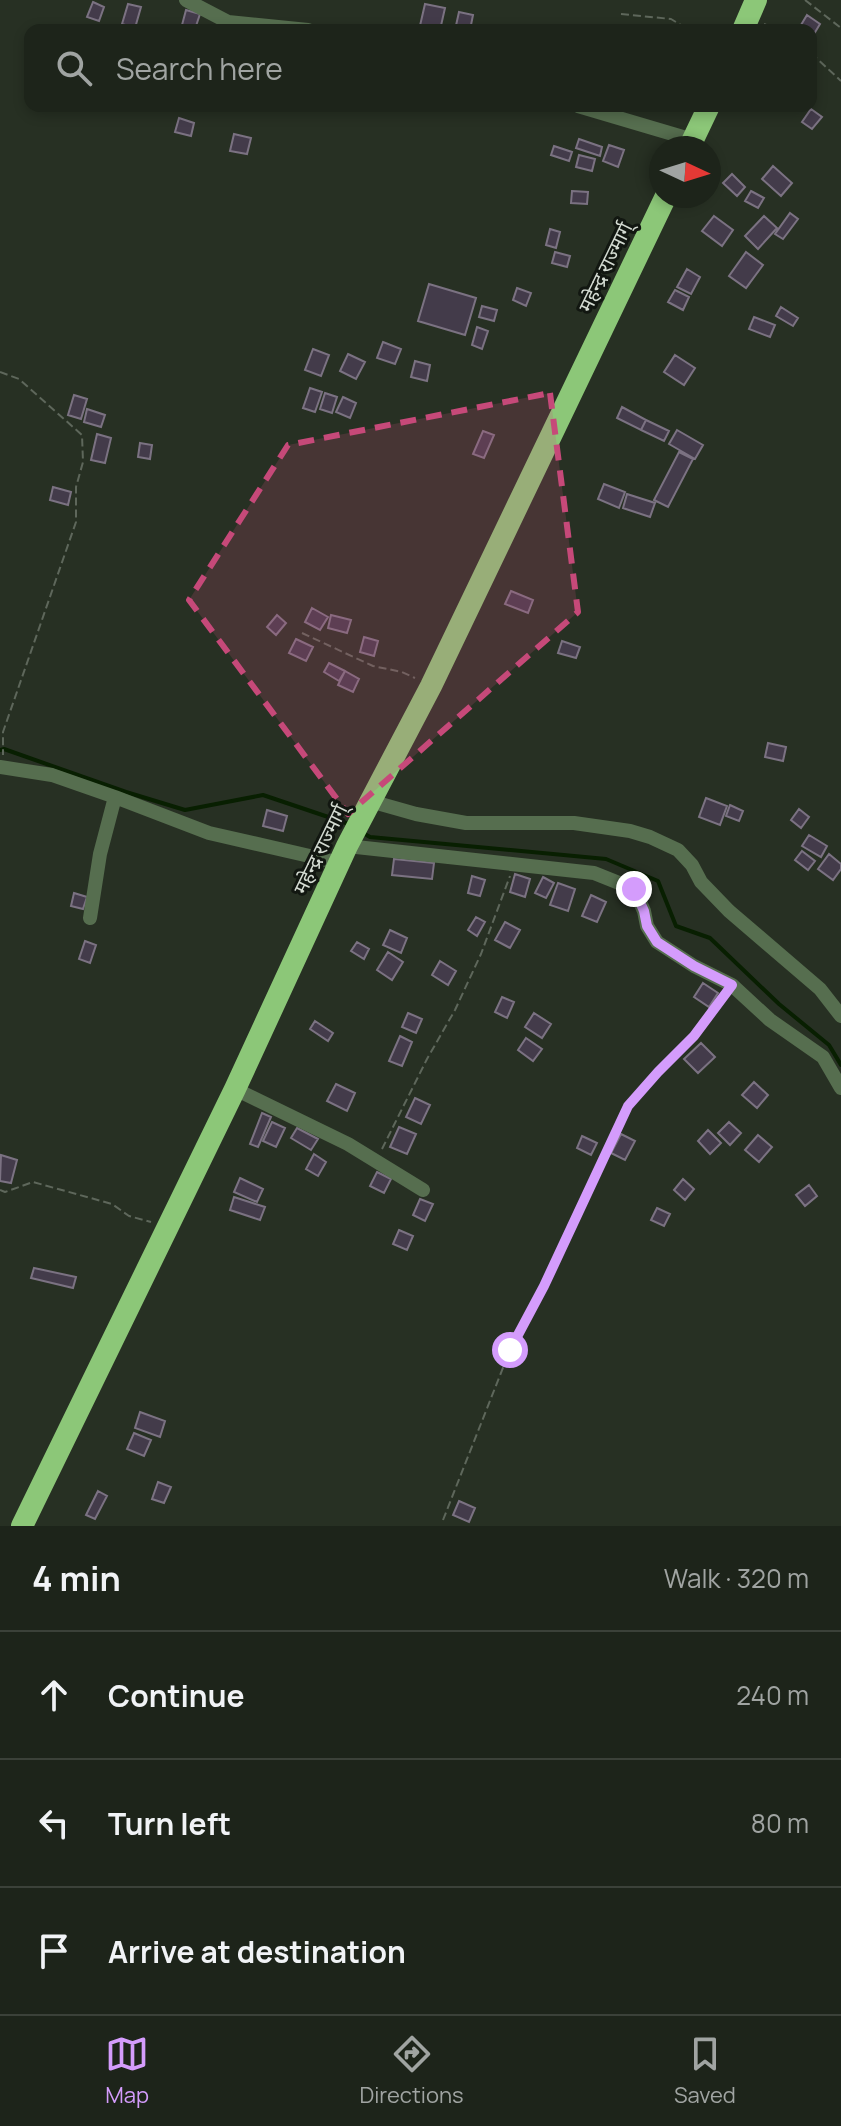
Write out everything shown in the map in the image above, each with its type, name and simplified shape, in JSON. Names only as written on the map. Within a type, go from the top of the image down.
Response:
[{"type":"highway","points":[[746,24],[756,0]]},
{"type":"highway","points":[[695,136],[706,112]]},
{"type":"highway","name":"महेन्द्र राज्मार्ग्","points":[[22,1526],[235,1089],[346,849],[431,686],[660,208]]},
{"type":"street","points":[[186,0],[228,22],[248,24]]},
{"type":"street","points":[[596,112],[667,136]]},
{"type":"street","points":[[0,767],[52,775],[209,833],[594,873],[634,889],[647,926],[657,942],[694,966],[732,985],[770,1020],[823,1057],[841,1088]]},
{"type":"street","points":[[90,918],[100,854],[115,797]]},
{"type":"street","points":[[368,806],[466,823],[574,823],[650,837],[678,850],[692,865],[701,882],[729,911],[820,989],[841,1016]]},
{"type":"street","points":[[235,1089],[317,1127],[423,1190]]},
{"type":"path","points":[[805,0],[841,28]]},
{"type":"path","points":[[621,14],[671,19],[679,24]]},
{"type":"path","points":[[817,59],[841,81]]},
{"type":"path","points":[[0,372],[19,379],[82,435],[83,462],[76,487],[76,522],[3,732],[4,749],[0,767]]},
{"type":"path","points":[[302,633],[373,666],[402,672],[431,686]]},
{"type":"path","points":[[376,1161],[481,954],[501,905],[513,863]]},
{"type":"path","points":[[443,1520],[510,1350],[544,1286],[628,1106],[694,1036],[732,985]]},
{"type":"path","points":[[0,1190],[5,1192],[33,1182],[112,1204],[129,1216],[167,1227]]},
{"type":"highlighted area","points":[[550,393],[578,612],[348,814],[189,600],[288,445]]},
{"type":"building","points":[[93,2],[104,7],[99,21],[87,17]]},
{"type":"building","points":[[128,4],[141,7],[136,24],[122,24]]},
{"type":"building","points":[[425,4],[445,8],[441,24],[420,24]]},
{"type":"building","points":[[186,10],[200,14],[197,24],[182,24]]},
{"type":"building","points":[[459,12],[473,15],[471,24],[456,24]]},
{"type":"building","points":[[807,15],[820,24],[817,29],[817,24],[802,24]]},
{"type":"building","points":[[809,112],[822,117],[812,129],[802,122]]},
{"type":"building","points":[[179,118],[194,123],[191,136],[175,132]]},
{"type":"building","points":[[234,134],[251,138],[247,154],[230,151]]},
{"type":"building","points":[[579,139],[602,147],[600,156],[576,148]]},
{"type":"building","points":[[609,145],[624,150],[618,167],[603,161]]},
{"type":"building","points":[[554,146],[572,152],[569,161],[551,155]]},
{"type":"building","points":[[579,155],[595,159],[592,171],[576,167]]},
{"type":"building","points":[[773,166],[792,183],[781,196],[762,179]]},
{"type":"building","points":[[732,174],[745,187],[737,196],[723,183]]},
{"type":"building","points":[[572,191],[588,192],[587,204],[571,203]]},
{"type":"building","points":[[751,191],[764,198],[758,208],[745,201]]},
{"type":"building","points":[[790,213],[798,219],[783,239],[775,234]]},
{"type":"building","points":[[714,216],[733,230],[722,246],[702,231]]},
{"type":"building","points":[[764,216],[777,228],[758,249],[745,236]]},
{"type":"building","points":[[550,229],[560,232],[556,248],[546,245]]},
{"type":"building","points":[[555,252],[570,256],[567,267],[552,263]]},
{"type":"building","points":[[746,252],[763,265],[746,288],[729,276]]},
{"type":"building","points":[[687,269],[700,277],[691,294],[677,287]]},
{"type":"building","points":[[429,284],[476,298],[465,335],[418,321]]},
{"type":"building","points":[[517,288],[531,293],[526,306],[513,300]]},
{"type":"building","points":[[675,290],[689,297],[683,310],[668,302]]},
{"type":"building","points":[[482,306],[497,310],[494,321],[479,317]]},
{"type":"building","points":[[781,307],[798,318],[793,326],[776,316]]},
{"type":"building","points":[[754,317],[775,325],[770,337],[749,329]]},
{"type":"building","points":[[477,327],[488,331],[482,349],[472,345]]},
{"type":"building","points":[[383,342],[401,349],[395,364],[377,358]]},
{"type":"building","points":[[313,349],[329,355],[321,376],[305,370]]},
{"type":"building","points":[[348,354],[365,362],[356,379],[340,371]]},
{"type":"building","points":[[675,355],[695,368],[684,385],[664,372]]},
{"type":"building","points":[[415,361],[430,365],[427,381],[411,377]]},
{"type":"building","points":[[310,388],[322,392],[315,412],[303,408]]},
{"type":"building","points":[[325,393],[337,397],[332,413],[320,409]]},
{"type":"building","points":[[74,395],[87,399],[81,419],[68,415]]},
{"type":"building","points":[[343,397],[356,403],[350,418],[336,412]]},
{"type":"building","points":[[622,407],[646,420],[641,430],[617,418]]},
{"type":"building","points":[[87,409],[105,415],[101,427],[84,422]]},
{"type":"building","points":[[646,420],[669,431],[664,441],[641,430]]},
{"type":"building","points":[[677,430],[703,445],[695,459],[669,444]]},
{"type":"building","points":[[483,431],[494,435],[484,458],[473,454]]},
{"type":"building","points":[[97,434],[111,438],[105,463],[91,460]]},
{"type":"building","points":[[140,443],[152,445],[150,459],[138,457]]},
{"type":"building","points":[[679,452],[693,459],[668,507],[654,500]]},
{"type":"building","points":[[604,484],[625,492],[619,508],[598,499]]},
{"type":"building","points":[[53,487],[71,492],[68,505],[50,500]]},
{"type":"building","points":[[627,494],[655,503],[650,517],[623,508]]},
{"type":"building","points":[[511,591],[533,600],[528,613],[505,604]]},
{"type":"building","points":[[312,608],[328,617],[320,630],[305,622]]},
{"type":"building","points":[[277,615],[286,623],[276,635],[267,627]]},
{"type":"building","points":[[331,615],[351,620],[347,633],[328,628]]},
{"type":"building","points":[[364,637],[378,641],[374,656],[360,652]]},
{"type":"building","points":[[296,639],[313,647],[306,661],[289,653]]},
{"type":"building","points":[[562,641],[580,647],[576,658],[558,653]]},
{"type":"building","points":[[329,663],[345,671],[339,681],[324,672]]},
{"type":"building","points":[[345,671],[359,679],[353,692],[338,685]]},
{"type":"building","points":[[768,743],[786,747],[783,761],[765,757]]},
{"type":"building","points":[[706,798],[727,806],[720,825],[699,817]]},
{"type":"building","points":[[730,805],[743,811],[739,821],[726,816]]},
{"type":"building","points":[[799,809],[809,817],[801,828],[791,820]]},
{"type":"building","points":[[267,810],[287,816],[283,831],[263,826]]},
{"type":"building","points":[[809,835],[827,846],[821,857],[802,846]]},
{"type":"building","points":[[802,851],[815,861],[808,870],[795,860]]},
{"type":"building","points":[[829,854],[841,864],[833,880],[818,869]]},
{"type":"building","points":[[394,859],[434,863],[432,879],[392,875]]},
{"type":"building","points":[[515,874],[530,879],[525,897],[510,892]]},
{"type":"building","points":[[472,876],[485,880],[480,896],[468,893]]},
{"type":"building","points":[[543,877],[554,883],[546,898],[535,893]]},
{"type":"building","points":[[558,883],[575,889],[568,911],[550,905]]},
{"type":"building","points":[[74,893],[87,897],[83,909],[71,906]]},
{"type":"building","points":[[591,895],[606,902],[597,922],[582,916]]},
{"type":"building","points":[[476,917],[485,922],[477,936],[468,930]]},
{"type":"building","points":[[505,922],[520,930],[510,948],[495,940]]},
{"type":"building","points":[[390,930],[407,938],[401,953],[383,945]]},
{"type":"building","points":[[85,941],[96,945],[90,963],[79,959]]},
{"type":"building","points":[[357,942],[369,949],[364,959],[351,951]]},
{"type":"building","points":[[388,952],[403,962],[392,980],[377,970]]},
{"type":"building","points":[[440,961],[456,971],[448,985],[432,975]]},
{"type":"building","points":[[703,983],[718,993],[709,1007],[694,997]]},
{"type":"building","points":[[502,997],[514,1002],[507,1018],[495,1012]]},
{"type":"building","points":[[408,1013],[422,1019],[416,1033],[402,1027]]},
{"type":"building","points":[[534,1013],[551,1024],[542,1038],[525,1027]]},
{"type":"building","points":[[315,1021],[333,1033],[328,1041],[310,1029]]},
{"type":"building","points":[[400,1036],[412,1042],[402,1066],[389,1061]]},
{"type":"building","points":[[526,1038],[542,1049],[533,1061],[518,1050]]},
{"type":"building","points":[[701,1043],[715,1057],[698,1073],[684,1059]]},
{"type":"building","points":[[754,1082],[768,1095],[757,1108],[742,1095]]},
{"type":"building","points":[[336,1084],[355,1093],[347,1111],[327,1101]]},
{"type":"building","points":[[415,1098],[430,1105],[421,1124],[406,1117]]},
{"type":"building","points":[[262,1113],[271,1117],[258,1147],[250,1144]]},
{"type":"building","points":[[272,1122],[285,1128],[276,1147],[263,1141]]},
{"type":"building","points":[[729,1122],[741,1133],[730,1145],[718,1133]]},
{"type":"building","points":[[399,1127],[416,1134],[407,1154],[390,1147]]},
{"type":"building","points":[[297,1128],[318,1139],[311,1150],[291,1138]]},
{"type":"building","points":[[708,1130],[721,1143],[710,1154],[698,1141]]},
{"type":"building","points":[[621,1134],[635,1141],[625,1160],[611,1153]]},
{"type":"building","points":[[758,1135],[772,1147],[759,1162],[745,1150]]},
{"type":"building","points":[[582,1136],[597,1143],[591,1155],[577,1148]]},
{"type":"building","points":[[314,1154],[326,1162],[318,1176],[306,1169]]},
{"type":"building","points":[[1,1155],[17,1160],[11,1183],[0,1181]]},
{"type":"building","points":[[377,1172],[391,1179],[384,1193],[370,1186]]},
{"type":"building","points":[[240,1178],[263,1189],[257,1202],[234,1192]]},
{"type":"building","points":[[683,1179],[694,1189],[685,1200],[674,1190]]},
{"type":"building","points":[[809,1185],[817,1196],[805,1206],[796,1195]]},
{"type":"building","points":[[234,1197],[265,1207],[260,1220],[230,1210]]},
{"type":"building","points":[[420,1199],[433,1204],[425,1221],[413,1215]]},
{"type":"building","points":[[657,1208],[670,1214],[664,1226],[651,1220]]},
{"type":"building","points":[[399,1230],[413,1236],[407,1250],[393,1244]]},
{"type":"building","points":[[34,1268],[76,1277],[73,1288],[31,1278]]},
{"type":"building","points":[[140,1412],[165,1421],[160,1437],[135,1428]]},
{"type":"building","points":[[134,1433],[151,1440],[144,1456],[127,1449]]},
{"type":"building","points":[[158,1482],[171,1487],[164,1503],[152,1499]]},
{"type":"building","points":[[98,1491],[107,1496],[95,1519],[86,1515]]},
{"type":"building","points":[[459,1501],[475,1508],[469,1522],[453,1515]]},
{"type":"waterway","points":[[0,750],[185,810],[263,795],[349,824]]},
{"type":"waterway","points":[[363,833],[370,837],[606,859],[658,881],[676,926],[710,938],[779,1004],[829,1045],[841,1065]]},
{"type":"route","points":[[510,1350],[544,1286],[628,1106],[694,1036],[732,985],[694,966],[657,942],[647,926],[634,889]]}]
